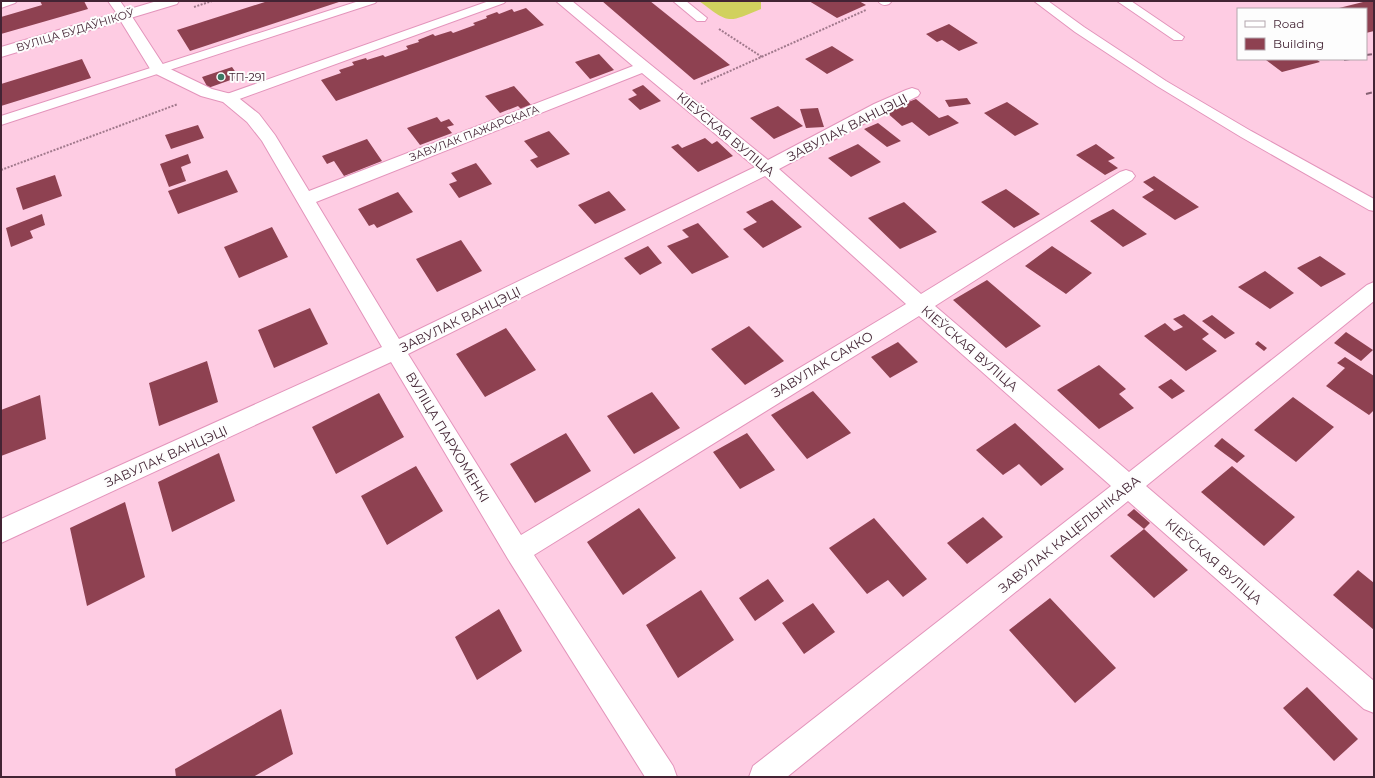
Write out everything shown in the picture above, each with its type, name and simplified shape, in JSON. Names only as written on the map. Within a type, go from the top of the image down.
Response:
[{"type":"street","name":"ВУЛІЦА БУДАЎНІКОЎ","points":[[1,52],[119,8],[172,1]]},
{"type":"street","name":"КІЕЎСКАЯ ВУЛІЦА","points":[[563,1],[767,168],[920,305],[1374,699]]},
{"type":"street","points":[[119,8],[132,25],[158,69]]},
{"type":"street","name":"ЗАВУЛАК ПАЖАРСКАГА","points":[[305,199],[644,67]]},
{"type":"street","name":"ВУЛІЦА ПАРХОМЕНКІ","points":[[158,69],[207,93],[229,98],[253,118],[269,139],[395,352],[517,551],[662,777]]},
{"type":"street","name":"ЗАВУЛАК ВАНЦЭЦІ","points":[[1,531],[395,352],[767,168],[880,108],[912,93]]},
{"type":"street","name":"ЗАВУЛАК САККО","points":[[517,551],[920,305],[1126,176]]},
{"type":"street","name":"ЗАВУЛАК КАЦЕЛЬНІКАВА","points":[[764,777],[1374,290]]},
{"type":"lane","points":[[1,4],[11,1]]},
{"type":"lane","points":[[1,120],[371,1]]},
{"type":"lane","points":[[229,98],[500,1]]},
{"type":"lane","points":[[679,1],[701,18]]},
{"type":"lane","points":[[1040,1],[1109,50],[1224,121],[1274,151],[1374,206]]},
{"type":"lane","points":[[1122,1],[1178,36]]},
{"type":"path","points":[[678,94],[884,1]]},
{"type":"path","points":[[701,18],[762,57]]},
{"type":"path","points":[[1,170],[207,93]]},
{"type":"shaded area","points":[[699,1],[761,1],[761,9],[741,17],[728,19],[716,14]]},
{"type":"building","points":[[40,1],[84,1],[88,9],[1,34],[1,17],[42,5]]},
{"type":"building","points":[[268,1],[342,1],[190,51],[177,30]]},
{"type":"building","points":[[602,1],[650,1],[730,65],[694,80]]},
{"type":"building","points":[[809,1],[859,1],[866,5],[837,18]]},
{"type":"building","points":[[1367,1],[1374,1],[1374,31],[1367,33],[1367,8],[1339,8]]},
{"type":"building","points":[[526,8],[544,25],[336,101],[321,80],[341,73],[339,70],[354,65],[352,62],[366,58],[367,60],[383,55],[385,57],[408,49],[406,46],[419,42],[418,40],[433,34],[435,36],[451,31],[453,33],[475,25],[473,23],[487,18],[486,16],[497,12],[499,14],[512,9],[514,12]]},
{"type":"building","points":[[949,24],[978,43],[959,51],[942,40],[937,42],[926,34]]},
{"type":"building","points":[[832,46],[854,60],[827,74],[805,59]]},
{"type":"building","points":[[599,54],[614,70],[590,79],[575,62]]},
{"type":"building","points":[[82,59],[91,78],[1,106],[1,84]]},
{"type":"building","points":[[1266,60],[1317,60],[1320,62],[1282,72]]},
{"type":"building","name":"ТП-291","points":[[232,67],[239,77],[208,88],[202,77]]},
{"type":"building","points":[[643,85],[661,101],[640,110],[628,99],[637,95],[632,90]]},
{"type":"building","points":[[514,86],[532,106],[522,110],[518,106],[500,113],[485,96]]},
{"type":"building","points":[[967,98],[971,104],[949,107],[945,100]]},
{"type":"building","points":[[916,99],[939,118],[948,115],[959,123],[929,136],[912,122],[902,126],[885,111]]},
{"type":"building","points":[[1007,102],[1039,124],[1015,136],[984,113]]},
{"type":"building","points":[[778,106],[803,126],[774,139],[750,118]]},
{"type":"building","points":[[818,108],[824,127],[806,128],[800,109]]},
{"type":"building","points":[[437,117],[441,122],[449,119],[454,125],[447,127],[452,133],[420,145],[407,128]]},
{"type":"building","points":[[878,123],[901,141],[887,147],[864,129]]},
{"type":"building","points":[[198,125],[204,138],[171,149],[165,135]]},
{"type":"building","points":[[549,131],[570,154],[537,168],[530,160],[538,157],[524,141]]},
{"type":"building","points":[[705,138],[712,144],[717,141],[733,156],[698,172],[671,147],[678,144],[682,148]]},
{"type":"building","points":[[367,139],[382,161],[344,176],[334,161],[327,164],[322,156]]},
{"type":"building","points":[[858,144],[881,162],[851,177],[828,158]]},
{"type":"building","points":[[1096,144],[1115,158],[1108,161],[1118,168],[1105,175],[1076,155]]},
{"type":"building","points":[[188,154],[191,163],[181,167],[186,181],[169,187],[160,164]]},
{"type":"building","points":[[476,163],[492,184],[459,198],[449,184],[457,181],[451,173]]},
{"type":"building","points":[[227,170],[238,192],[178,214],[168,191]]},
{"type":"building","points":[[55,175],[62,196],[23,210],[16,188]]},
{"type":"building","points":[[1154,176],[1199,207],[1175,220],[1142,197],[1154,190],[1143,182]]},
{"type":"building","points":[[1006,189],[1040,214],[1014,228],[981,202]]},
{"type":"building","points":[[609,191],[626,210],[595,224],[578,205]]},
{"type":"building","points":[[398,192],[413,212],[377,228],[374,224],[369,226],[358,209]]},
{"type":"building","points":[[772,200],[802,227],[763,248],[743,229],[757,222],[746,212]]},
{"type":"building","points":[[904,202],[937,232],[900,249],[868,218]]},
{"type":"building","points":[[1113,209],[1147,234],[1123,247],[1090,221]]},
{"type":"building","points":[[42,214],[45,225],[30,231],[33,238],[11,247],[6,228]]},
{"type":"building","points":[[698,223],[729,257],[692,274],[667,246],[689,237],[682,230]]},
{"type":"building","points":[[272,227],[288,257],[239,278],[224,247]]},
{"type":"building","points":[[461,240],[482,271],[437,292],[416,259]]},
{"type":"building","points":[[648,246],[662,263],[640,275],[624,258]]},
{"type":"building","points":[[1052,246],[1092,273],[1066,294],[1025,266]]},
{"type":"building","points":[[1320,256],[1346,274],[1321,287],[1297,268]]},
{"type":"building","points":[[1265,271],[1294,293],[1270,309],[1238,287]]},
{"type":"building","points":[[987,280],[1041,326],[1006,348],[953,300]]},
{"type":"building","points":[[310,308],[328,344],[274,368],[258,330]]},
{"type":"building","points":[[1184,314],[1209,334],[1202,339],[1217,351],[1186,371],[1144,336],[1165,323],[1174,331],[1183,327],[1173,319]]},
{"type":"building","points":[[1212,315],[1235,333],[1225,339],[1202,321]]},
{"type":"building","points":[[749,326],[784,361],[745,385],[711,349]]},
{"type":"building","points":[[506,328],[536,370],[485,397],[456,354]]},
{"type":"building","points":[[1346,332],[1373,350],[1361,361],[1334,343]]},
{"type":"building","points":[[1258,341],[1267,348],[1264,351],[1255,344]]},
{"type":"building","points":[[898,342],[918,362],[890,378],[871,357]]},
{"type":"building","points":[[1345,357],[1374,376],[1374,410],[1369,415],[1326,386],[1345,368],[1337,363]]},
{"type":"building","points":[[207,361],[218,402],[159,426],[149,383]]},
{"type":"building","points":[[1099,365],[1126,389],[1119,394],[1134,408],[1099,429],[1057,390]]},
{"type":"building","points":[[1171,379],[1185,391],[1172,399],[1158,387]]},
{"type":"building","points":[[813,391],[851,433],[807,459],[771,415]]},
{"type":"building","points":[[652,392],[680,428],[634,454],[607,416]]},
{"type":"building","points":[[379,393],[404,437],[336,474],[312,427]]},
{"type":"building","points":[[40,395],[46,439],[1,456],[1,410]]},
{"type":"building","points":[[1293,397],[1334,427],[1296,462],[1254,430]]},
{"type":"building","points":[[1015,423],[1064,469],[1041,486],[1019,464],[1003,475],[976,450]]},
{"type":"building","points":[[566,433],[591,471],[535,503],[510,464]]},
{"type":"building","points":[[747,433],[775,470],[740,489],[713,452]]},
{"type":"building","points":[[1222,438],[1245,456],[1237,463],[1214,446]]},
{"type":"building","points":[[219,453],[235,501],[172,532],[158,482]]},
{"type":"building","points":[[416,466],[443,511],[387,545],[361,496]]},
{"type":"building","points":[[1232,466],[1295,517],[1264,546],[1201,492]]},
{"type":"building","points":[[125,502],[145,577],[87,606],[70,528]]},
{"type":"building","points":[[639,508],[676,558],[623,595],[587,542]]},
{"type":"building","points":[[1134,509],[1150,523],[1144,529],[1127,515]]},
{"type":"building","points":[[983,517],[1003,537],[967,564],[947,543]]},
{"type":"building","points":[[874,518],[927,579],[903,597],[888,580],[867,594],[829,548]]},
{"type":"building","points":[[1144,529],[1188,570],[1154,598],[1110,556]]},
{"type":"building","points":[[1358,570],[1374,583],[1374,630],[1333,595]]},
{"type":"building","points":[[768,579],[784,601],[755,621],[739,598]]},
{"type":"building","points":[[701,590],[734,640],[678,678],[646,625]]},
{"type":"building","points":[[1050,598],[1116,668],[1075,703],[1009,630]]},
{"type":"building","points":[[813,603],[835,632],[804,654],[782,623]]},
{"type":"building","points":[[499,609],[522,651],[477,680],[455,637]]},
{"type":"building","points":[[1307,687],[1358,739],[1334,761],[1283,708]]},
{"type":"building","points":[[281,709],[293,754],[253,777],[176,777],[175,769]]},
{"type":"railway","points":[[1367,55],[1374,54]]},
{"type":"railway","points":[[1366,94],[1374,92]]},
{"type":"place","name":"ТП-291","points":[[221,77]]}]
